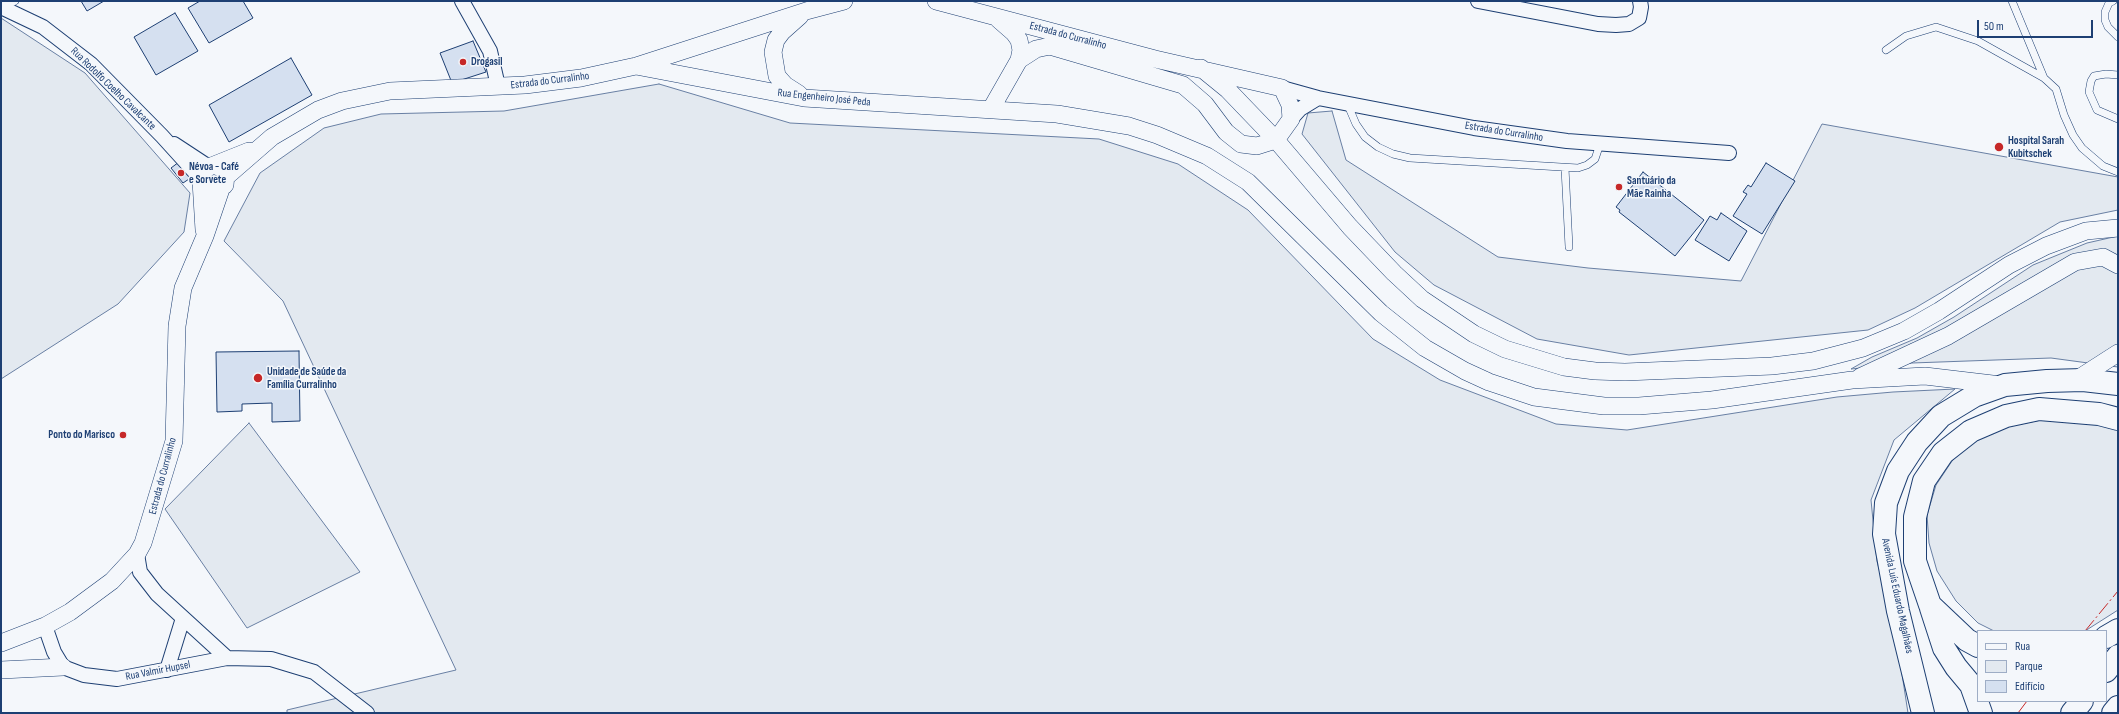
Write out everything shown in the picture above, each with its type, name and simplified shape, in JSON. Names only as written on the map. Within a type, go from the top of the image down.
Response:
[{"type":"main road","name":"Avenida Luís Eduardo Magalhães","points":[[1923,713],[1898,611],[1884,534],[1886,502],[1898,471],[1913,448],[1941,416],[1974,396],[2005,385],[2076,380],[2118,384]]},
{"type":"main road","points":[[1977,700],[1971,685],[1956,667],[1944,648],[1915,561],[1915,517],[1924,481],[1942,453],[1971,431],[2006,416],[2039,409],[2099,414],[2118,419]]},
{"type":"main road","points":[[1930,605],[1967,640],[1977,645]]},
{"type":"main road","points":[[2107,636],[2118,630]]},
{"type":"main road","points":[[2107,670],[2118,656]]},
{"type":"main road","points":[[1912,666],[1937,713]]},
{"type":"main road","points":[[1978,702],[1982,713]]},
{"type":"main road","points":[[2072,713],[2081,702]]},
{"type":"main road","points":[[2113,713],[2118,707]]},
{"type":"street","points":[[462,1],[490,51],[498,86]]},
{"type":"street","name":"Estrada do Curralinho","points":[[205,236],[205,173],[259,147],[318,110],[342,100],[390,91],[498,86],[574,79],[636,66],[806,11],[844,1]]},
{"type":"street","name":"Estrada do Curralinho","points":[[936,1],[993,15],[1061,35],[1318,98],[1474,128],[1600,144],[1729,153]]},
{"type":"street","points":[[1478,1],[1598,24],[1616,25],[1629,24],[1639,18],[1641,4]]},
{"type":"street","name":"Rua Rodolfo Coelho Cavalcante","points":[[2,7],[43,27],[73,49],[91,64],[162,136],[205,173]]},
{"type":"street","points":[[804,98],[785,85],[777,76],[773,52],[776,40],[782,32],[806,11]]},
{"type":"street","points":[[991,109],[1019,60],[1022,50],[1019,40],[993,15]]},
{"type":"street","points":[[1019,60],[1036,49],[1050,46],[1183,85],[1205,104],[1226,132],[1241,144],[1256,146],[1276,140],[1300,109],[1318,98]]},
{"type":"street","name":"Rua Engenheiro José Peda","points":[[636,66],[804,98],[1058,114],[1129,126],[1158,134],[1207,156],[1248,182],[1267,198],[1364,296],[1408,336],[1442,360],[1510,390],[1534,397],[1604,406],[1639,406],[1712,400],[1852,380]]},
{"type":"street","points":[[1200,68],[1228,90],[1276,140],[1350,227],[1394,273],[1444,315],[1474,334],[1505,348],[1564,367],[1595,371],[1625,372],[1772,366],[1812,361],[1855,350],[1904,331],[1939,311],[2009,264],[2046,246],[2086,231],[2118,228]]},
{"type":"street","points":[[1282,88],[1290,105],[1291,119]]},
{"type":"street","name":"Estrada do Curralinho","points":[[1,643],[45,626],[70,612],[112,581],[136,554],[143,543],[174,441],[176,419],[176,345],[179,306],[189,270],[205,236],[224,183],[259,147]]},
{"type":"street","points":[[217,166],[222,169],[224,183],[214,192],[208,190],[203,187],[205,173],[217,166]]},
{"type":"street","points":[[1852,380],[1948,336],[2075,262],[2103,257],[2118,265]]},
{"type":"street","points":[[2076,380],[2118,353]]},
{"type":"street","points":[[1852,380],[1925,376],[2005,385]]},
{"type":"street","points":[[136,554],[140,572],[157,594],[227,658]]},
{"type":"street","points":[[167,670],[183,618]]},
{"type":"street","points":[[1,670],[63,667],[54,652],[45,626]]},
{"type":"street","name":"Rua Valmir Hupsel","points":[[63,667],[84,675],[118,679],[227,658],[271,659],[314,672],[367,713]]},
{"type":"lane","points":[[2,7],[16,1]]},
{"type":"lane","points":[[2012,1],[2044,78]]},
{"type":"lane","points":[[2113,1],[2109,3],[2105,12],[2106,20],[2108,27],[2118,37]]},
{"type":"lane","points":[[1886,50],[1906,36],[1936,28],[1978,41],[2044,78],[2056,89],[2064,115],[2073,135],[2082,148],[2103,166],[2118,172]]},
{"type":"lane","points":[[2118,75],[2106,74],[2094,76],[2091,81],[2089,92],[2098,110],[2118,118]]},
{"type":"lane","points":[[1347,103],[1356,124],[1365,137],[1378,147],[1394,154],[1431,160],[1578,168],[1587,165],[1595,159],[1600,144]]},
{"type":"lane","points":[[1565,168],[1569,247]]},
{"type":"green space","points":[[1,18],[85,73],[190,193],[184,232],[118,304],[1,379]]},
{"type":"green space","points":[[659,84],[790,123],[1099,139],[1178,164],[1248,210],[1373,339],[1440,380],[1556,424],[1627,430],[1837,397],[1893,392],[1955,389],[1894,440],[1871,500],[1877,561],[1896,635],[1908,713],[287,713],[287,710],[456,670],[283,301],[224,241],[260,173],[324,128],[381,114],[504,111]]},
{"type":"green space","points":[[1332,111],[1346,160],[1498,257],[1588,268],[1741,281],[1822,124],[2118,177],[2118,210],[2060,222],[1915,308],[1868,330],[1629,355],[1537,339],[1434,285],[1395,252],[1302,134],[1308,113]]},
{"type":"green space","points":[[2118,236],[2118,367],[2051,358],[1912,363],[1851,369],[1872,357],[1917,338],[1954,317],[2033,265],[2087,243]]},
{"type":"green space","points":[[2041,420],[2073,420],[2118,428],[2118,610],[2087,630],[1992,630],[1978,623],[1956,601],[1937,571],[1929,543],[1927,515],[1936,485],[1954,458],[1980,437],[2011,426]]},
{"type":"green space","points":[[249,423],[360,572],[247,628],[165,509]]},
{"type":"building","points":[[81,1],[104,1],[87,11]]},
{"type":"building","points":[[200,1],[243,1],[253,18],[209,43],[188,8]]},
{"type":"building","points":[[175,13],[198,51],[156,75],[134,37]]},
{"type":"building","name":"Drogasil","points":[[473,41],[486,72],[452,83],[440,53]]},
{"type":"building","points":[[291,58],[312,95],[229,142],[209,105]]},
{"type":"building","name":"Névoa - Café e Sorvete","points":[[179,162],[192,177],[183,183],[171,168]]},
{"type":"building","points":[[1766,163],[1795,181],[1762,234],[1733,216],[1747,194],[1743,192],[1748,185],[1751,187]]},
{"type":"building","points":[[1643,172],[1704,220],[1675,256],[1619,212],[1620,210],[1616,207]]},
{"type":"building","points":[[1721,213],[1747,231],[1729,261],[1695,240],[1710,216],[1717,220]]},
{"type":"building","name":"Unidade de Saúde da Família Curralinho","points":[[299,351],[300,421],[272,422],[272,403],[242,404],[242,411],[217,412],[216,352]]},
{"type":"power","points":[[2086,630],[2118,591]]},
{"type":"power","points":[[2018,713],[2026,702]]},
{"type":"place","name":"Drogasil","points":[[463,62]]},
{"type":"place","name":"Hospital Sarah Kubitschek","points":[[1999,147]]},
{"type":"place","name":"Névoa - Café e Sorvete","points":[[181,173]]},
{"type":"place","name":"Santuário da Mãe Rainha","points":[[1619,187]]},
{"type":"place","name":"Unidade de Saúde da Família Curralinho","points":[[258,378]]},
{"type":"place","name":"Ponto do Marisco","points":[[123,435]]}]
